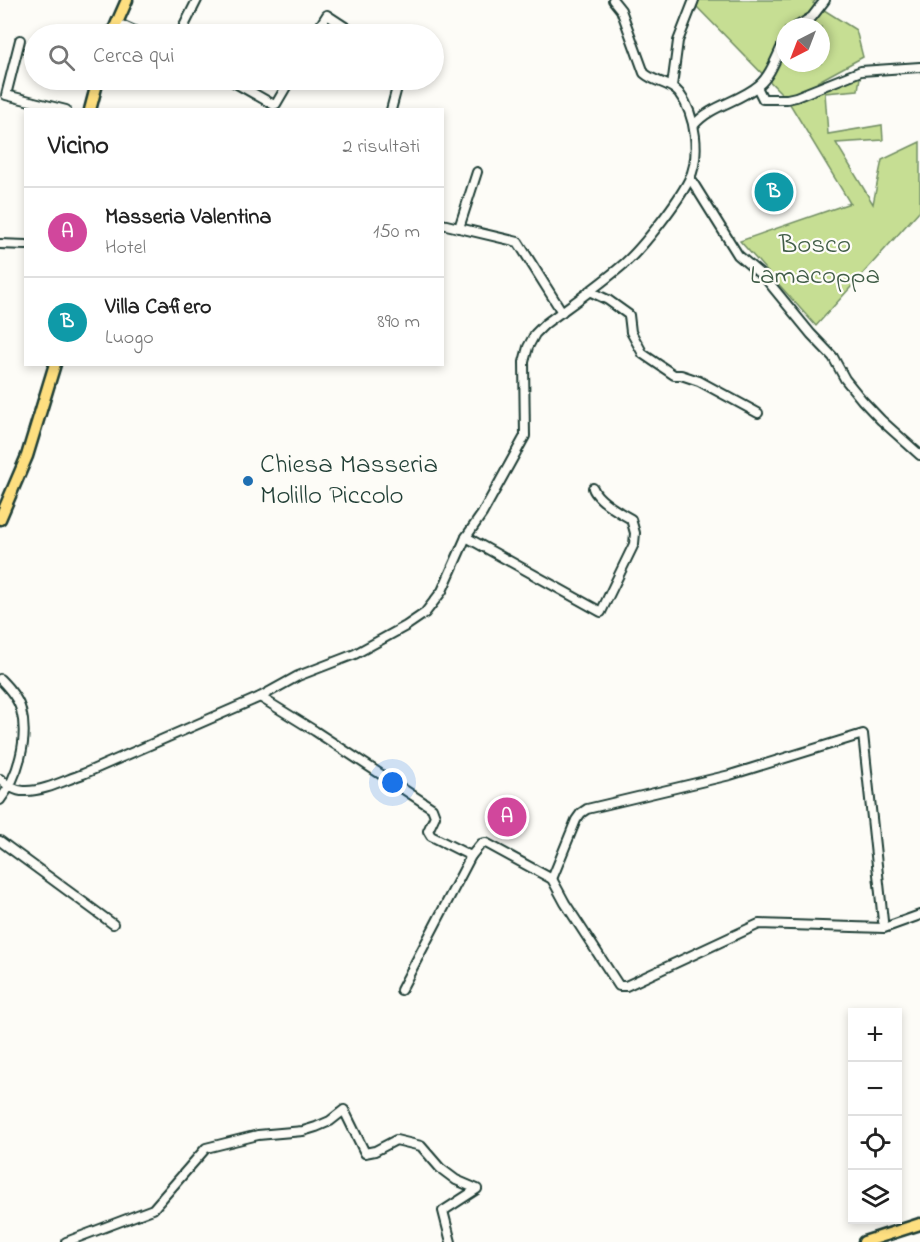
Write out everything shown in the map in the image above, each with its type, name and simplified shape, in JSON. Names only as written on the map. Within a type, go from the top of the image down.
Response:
[{"type":"main road","points":[[117,23],[127,0]]},
{"type":"main road","points":[[91,108],[95,90]]},
{"type":"main road","points":[[0,519],[27,456],[54,366]]},
{"type":"main road","points":[[864,1242],[920,1224]]},
{"type":"street","points":[[185,24],[197,0]]},
{"type":"street","points":[[0,779],[10,787],[26,791],[53,784],[261,697],[298,676],[355,654],[406,626],[425,612],[442,591],[466,537],[482,514],[525,436],[524,362],[528,347],[536,334],[639,250],[690,178],[694,153],[694,125],[689,109],[672,86],[649,78],[644,73],[621,10],[613,0]]},
{"type":"street","points":[[672,86],[678,41],[694,0]]},
{"type":"street","points":[[810,18],[825,0]]},
{"type":"street","points":[[321,24],[327,15],[341,24]]},
{"type":"street","points":[[20,40],[6,95],[58,108]]},
{"type":"street","points":[[694,125],[702,116],[757,87],[764,80],[776,57]]},
{"type":"street","points":[[757,87],[763,99],[787,99],[861,71],[920,67]]},
{"type":"street","points":[[248,90],[274,105],[284,90]]},
{"type":"street","points":[[392,108],[396,90]]},
{"type":"street","points":[[459,228],[477,172]]},
{"type":"street","points":[[690,178],[738,255],[766,279],[833,357],[845,379],[862,400],[920,455]]},
{"type":"street","points":[[444,224],[518,242],[562,312]]},
{"type":"street","points":[[0,244],[24,245]]},
{"type":"street","points":[[589,291],[628,315],[631,332],[643,354],[674,375],[699,381],[758,413]]},
{"type":"street","points":[[466,537],[602,612],[634,544],[635,533],[631,519],[596,495],[593,488]]},
{"type":"street","points":[[0,679],[12,691],[21,709],[23,723],[19,760],[10,787],[0,801]]},
{"type":"street","points":[[261,697],[432,808],[435,816],[429,834],[471,856]]},
{"type":"street","points":[[552,879],[576,820],[580,813],[587,809],[730,775],[863,734],[883,921]]},
{"type":"street","points":[[0,841],[113,924]]},
{"type":"street","points":[[401,990],[471,856],[481,844],[486,843],[552,879],[619,986],[626,986],[665,969],[759,924],[884,928],[920,915]]},
{"type":"street","points":[[66,1242],[153,1209],[206,1148],[258,1135],[303,1131],[330,1121],[344,1110],[365,1153],[396,1140],[421,1146],[440,1168],[456,1180],[477,1189],[443,1211],[451,1242]]},
{"type":"green space","name":"Bosco Lamacoppa","points":[[693,0],[816,0],[813,3],[856,30],[863,57],[817,82],[861,71],[858,90],[825,93],[828,134],[882,125],[883,140],[836,143],[873,204],[882,160],[920,142],[920,210],[816,326],[740,241],[850,203],[787,99],[693,3]]},
{"type":"place","name":"Villa Cafiero","points":[[774,192]]},
{"type":"place","name":"Chiesa Masseria Molillo Piccolo","points":[[248,481]]},
{"type":"place","name":"Masseria Valentina","points":[[507,817]]}]
